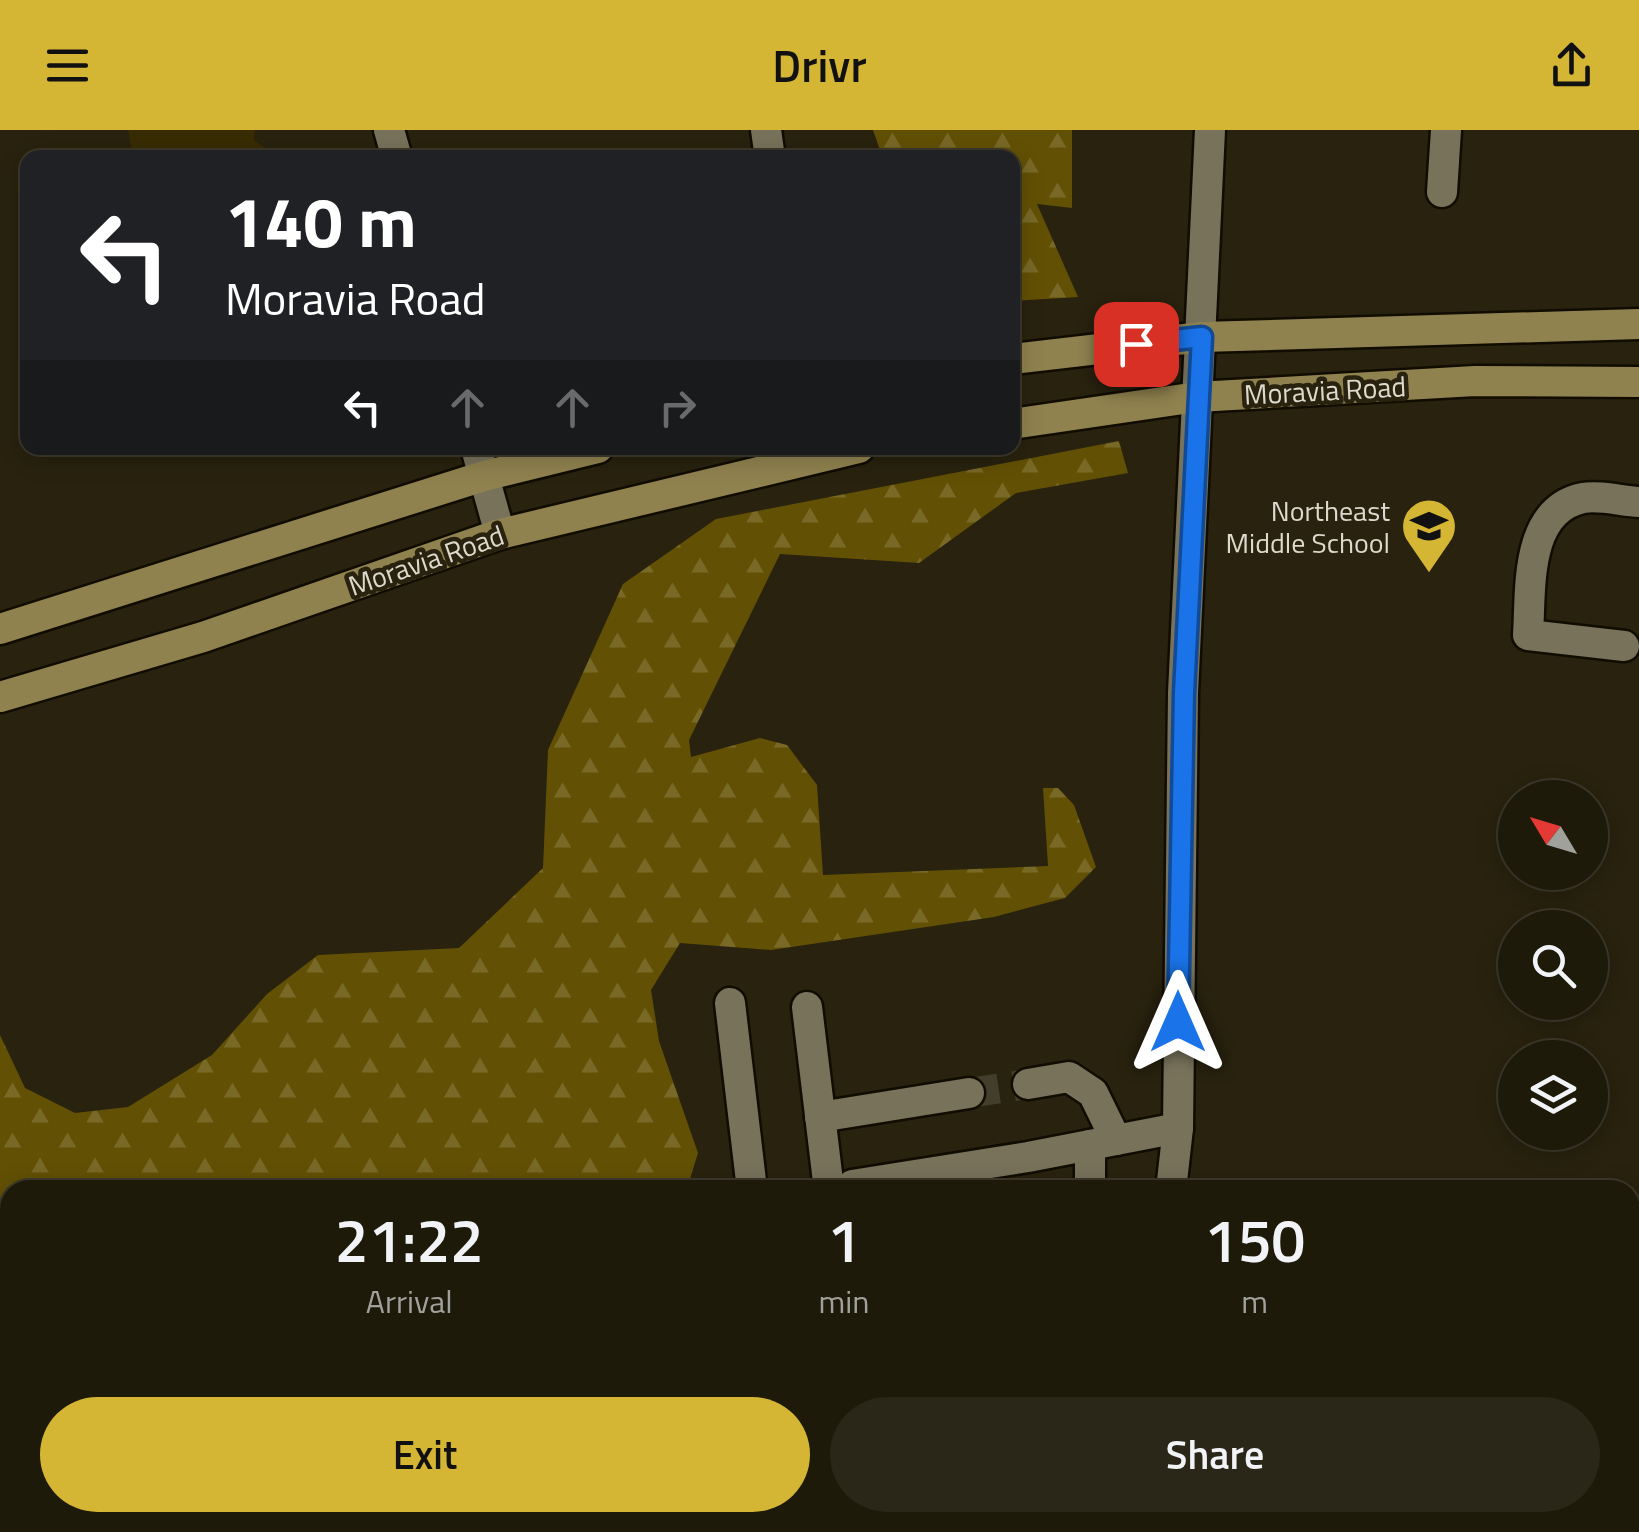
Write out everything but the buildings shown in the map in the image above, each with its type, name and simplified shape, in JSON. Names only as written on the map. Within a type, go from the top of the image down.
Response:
[{"type":"main road","name":"Moravia Road","points":[[1020,358],[1202,337],[1639,324]]},
{"type":"main road","name":"Moravia Road","points":[[1020,423],[1198,397],[1475,381],[1639,382]]},
{"type":"main road","points":[[0,629],[480,462],[539,455]]},
{"type":"main road","name":"Moravia Road","points":[[0,697],[203,636],[500,534],[830,455]]},
{"type":"street","points":[[1172,1180],[1178,1128],[1180,823],[1210,130]]},
{"type":"street","points":[[1442,192],[1446,130]]},
{"type":"street","points":[[480,462],[500,534]]},
{"type":"street","points":[[1624,646],[1528,635],[1531,586],[1538,536],[1556,512],[1583,498],[1639,502]]},
{"type":"street","points":[[730,1004],[751,1180]]},
{"type":"street","points":[[807,1007],[828,1180]]},
{"type":"street","points":[[1028,1084],[1070,1077],[1093,1093],[1103,1143],[1093,1180]]},
{"type":"street","points":[[820,1117],[969,1093]]},
{"type":"street","points":[[882,1180],[1178,1128]]},
{"type":"shaded area","points":[[128,130],[255,130],[254,140],[268,150],[132,150]]},
{"type":"green space","points":[[873,130],[1072,130],[1072,208],[1037,204],[1078,297],[1020,301],[1020,150],[880,150]]},
{"type":"green space","points":[[1119,441],[1128,473],[1016,493],[919,563],[780,554],[689,740],[691,757],[760,738],[787,745],[817,785],[823,875],[1048,866],[1043,788],[1058,788],[1074,805],[1096,867],[1065,898],[994,917],[771,950],[680,943],[651,990],[659,1041],[698,1153],[690,1180],[0,1180],[0,1035],[25,1088],[75,1113],[128,1107],[212,1055],[267,994],[318,955],[459,948],[543,868],[548,750],[623,584],[716,519]]},
{"type":"tunnel","points":[[969,1093],[1028,1084]]},
{"type":"place","name":"Northeast Middle School","points":[[1429,575]]},
{"type":"route","points":[[1136,344],[1202,337],[1184,693],[1178,1022]]}]
